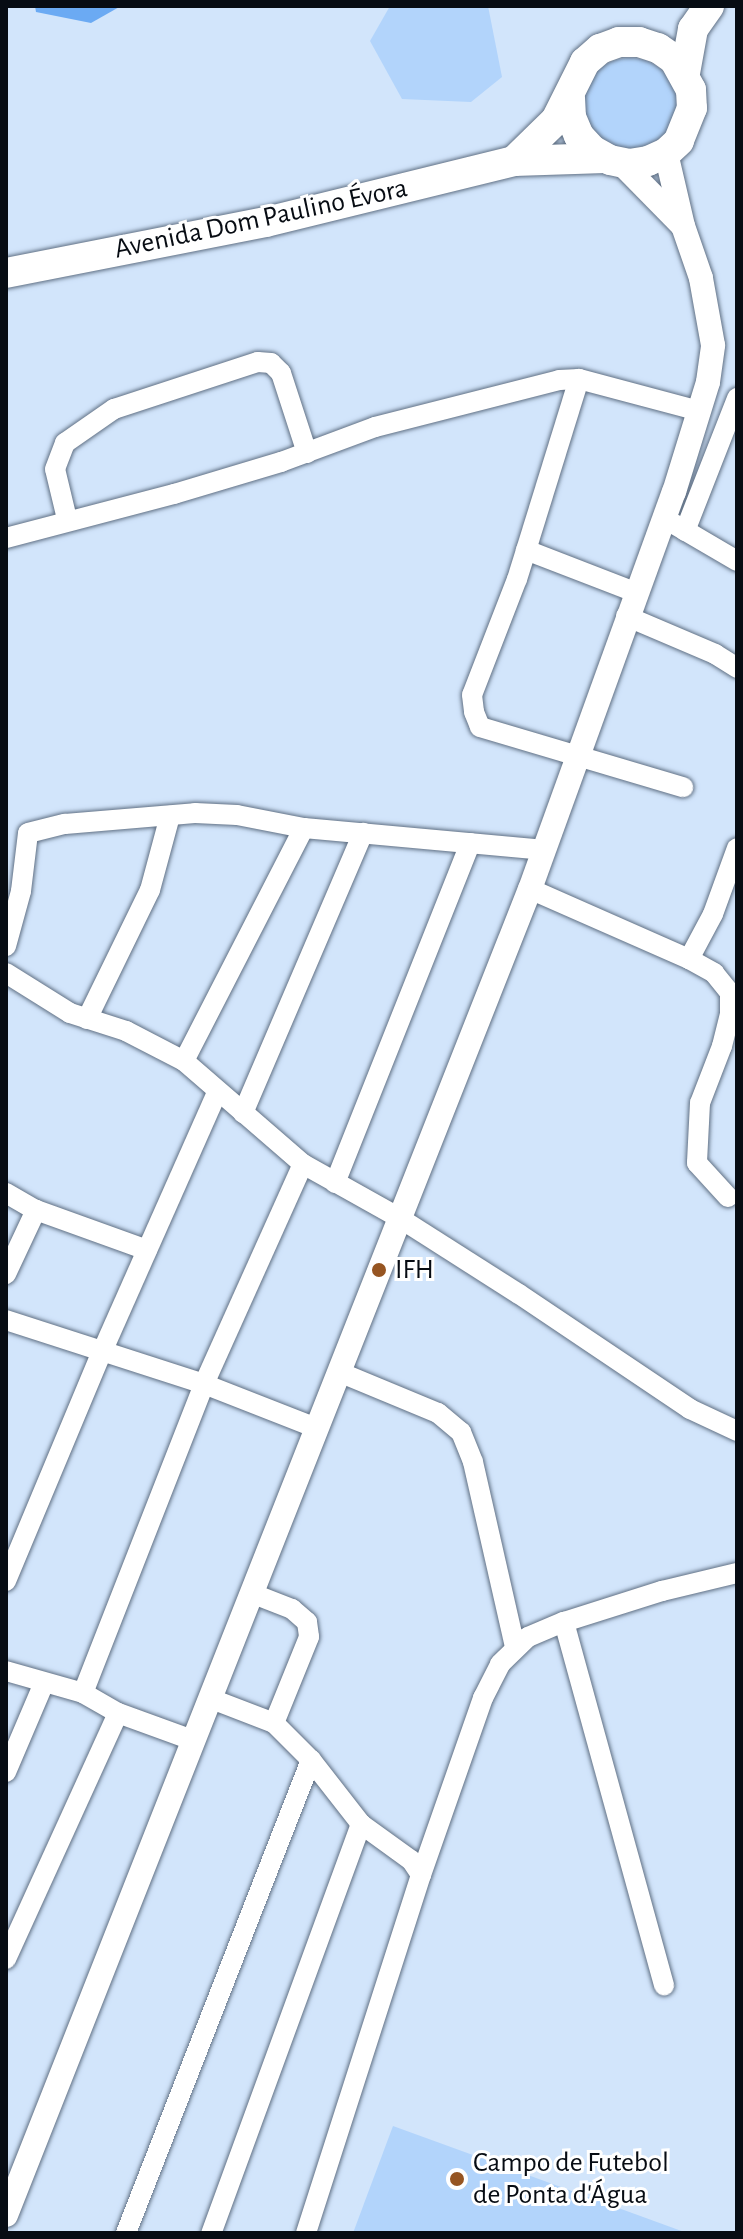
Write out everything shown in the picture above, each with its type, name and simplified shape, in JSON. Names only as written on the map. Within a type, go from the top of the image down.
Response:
[{"type":"main road","points":[[658,48],[701,18]]},
{"type":"main road","points":[[685,73],[701,18]]},
{"type":"main road","points":[[629,42],[658,48],[674,59],[685,73],[691,90],[690,117],[679,141],[666,153],[648,161],[613,160],[579,136],[571,117],[570,98],[574,78],[585,62],[600,49],[629,42]]},
{"type":"main road","points":[[514,161],[556,120],[570,98]]},
{"type":"main road","name":"Avenida Dom Paulino Évora","points":[[6,273],[266,222],[514,161],[613,160]]},
{"type":"street","points":[[6,2215],[314,1427],[339,1372],[545,850],[575,757],[664,518],[699,411],[713,345],[701,278],[683,226],[666,153]]},
{"type":"street","points":[[613,160],[683,226]]},
{"type":"street","points":[[67,519],[55,469],[65,443],[114,409],[258,362],[271,363],[281,373],[307,453]]},
{"type":"street","points":[[6,538],[67,519],[174,494],[307,453],[375,427],[538,385],[579,379],[699,411]]},
{"type":"street","points":[[579,379],[526,550],[472,695],[474,712],[480,727],[683,787]]},
{"type":"street","points":[[685,531],[737,398]]},
{"type":"street","points":[[664,518],[737,561]]},
{"type":"street","points":[[526,550],[635,592]]},
{"type":"street","points":[[626,616],[715,654],[737,668]]},
{"type":"street","points":[[6,946],[21,891],[28,833],[65,824],[170,816],[237,815],[304,828],[545,850]]},
{"type":"street","points":[[87,1019],[150,890],[170,816]]},
{"type":"street","points":[[184,1061],[304,828]]},
{"type":"street","points":[[243,1113],[363,833]]},
{"type":"street","points":[[335,1183],[470,843]]},
{"type":"street","points":[[689,959],[713,914],[737,848]]},
{"type":"street","points":[[530,889],[689,959],[714,973],[730,993],[730,1014],[722,1046],[700,1103],[697,1163],[728,1197]]},
{"type":"street","points":[[6,973],[70,1013],[126,1031],[184,1061],[303,1164],[398,1217],[690,1409],[737,1431]]},
{"type":"street","points":[[6,1581],[102,1352],[217,1092]]},
{"type":"street","points":[[83,1693],[204,1384],[303,1164]]},
{"type":"street","points":[[6,1193],[36,1210],[147,1250]]},
{"type":"street","points":[[6,1274],[36,1210]]},
{"type":"street","points":[[6,1320],[204,1384],[314,1427]]},
{"type":"street","points":[[339,1372],[438,1413],[461,1432],[473,1462],[515,1647]]},
{"type":"street","points":[[306,2233],[421,1875],[483,1698],[500,1664],[528,1637],[564,1622],[662,1591],[737,1573]]},
{"type":"street","points":[[251,1593],[292,1609],[307,1622],[309,1637],[274,1723]]},
{"type":"street","points":[[564,1622],[664,1986]]},
{"type":"street","points":[[6,1671],[83,1693],[118,1713],[192,1740]]},
{"type":"street","points":[[6,1772],[44,1683]]},
{"type":"street","points":[[209,1698],[274,1723],[311,1760],[361,1824],[411,1860],[421,1875]]},
{"type":"street","points":[[6,1959],[118,1713]]},
{"type":"street","points":[[126,2233],[311,1760]]},
{"type":"street","points":[[211,2233],[361,1824]]},
{"type":"shaded area","points":[[35,6],[121,6],[91,23],[36,12]]},
{"type":"shaded area","points":[[390,6],[488,6],[502,77],[471,102],[402,99],[370,41]]},
{"type":"shaded area","points":[[630,58],[648,62],[663,72],[673,87],[677,105],[673,123],[663,138],[648,148],[630,152],[612,148],[597,138],[587,123],[583,105],[587,87],[597,72],[612,62]]},
{"type":"shaded area","name":"Campo de Futebol de Ponta d'Água","points":[[393,2126],[687,2233],[353,2233]]},
{"type":"place","name":"IFH","points":[[379,1270]]},
{"type":"place","name":"Campo de Futebol de Ponta d'Água","points":[[457,2179]]}]
